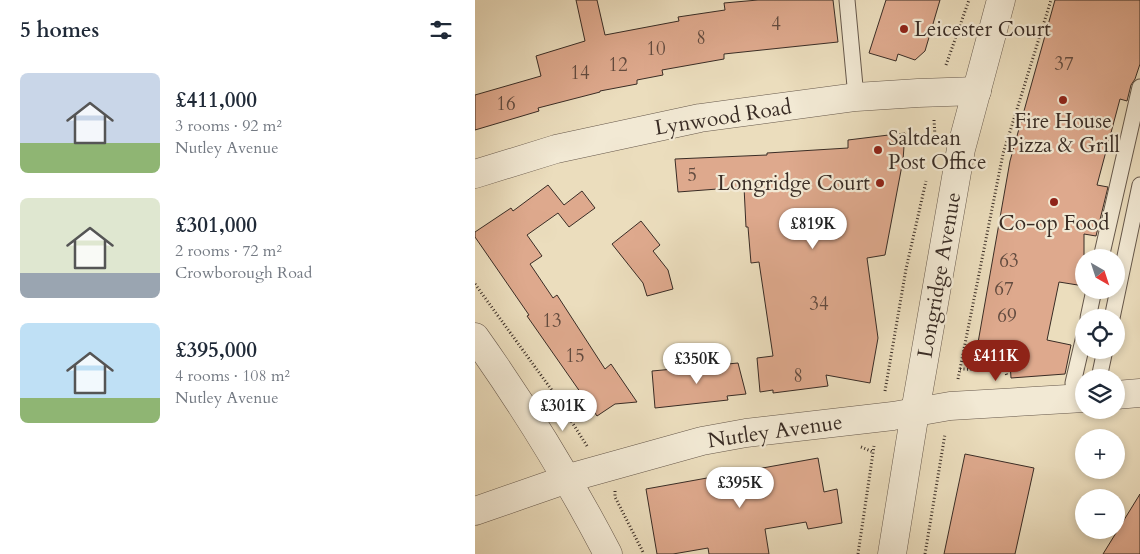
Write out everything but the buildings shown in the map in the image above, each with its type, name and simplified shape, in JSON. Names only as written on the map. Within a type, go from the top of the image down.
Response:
[{"type":"street","name":"Longridge Avenue","points":[[892,554],[961,149],[1001,0]]},
{"type":"street","name":"Lynwood Road","points":[[475,174],[556,149],[700,118],[855,97],[977,91]]},
{"type":"street","points":[[475,337],[518,400],[566,479],[608,554]]},
{"type":"street","points":[[1125,394],[1140,393]]},
{"type":"street","name":"Nutley Avenue","points":[[475,511],[566,479],[702,442],[746,433],[880,417],[951,406],[1075,399]]},
{"type":"lane","points":[[847,0],[855,97]]},
{"type":"lane","points":[[1103,249],[1140,87]]},
{"type":"lane","points":[[1114,309],[1140,184]]},
{"type":"lane","points":[[1075,374],[1073,383],[1075,388]]},
{"type":"path","points":[[935,139],[933,112],[969,0]]},
{"type":"path","points":[[925,554],[951,406],[1003,154],[1051,0]]},
{"type":"path","points":[[858,554],[873,452],[906,269],[927,176]]},
{"type":"path","points":[[475,284],[551,389],[588,449],[605,486],[616,488],[615,497],[644,554]]},
{"type":"path","points":[[857,444],[873,452]]},
{"type":"place","name":"Leicester Court","points":[[904,29]]},
{"type":"place","name":"Fire House Pizza & Grill","points":[[1063,100]]},
{"type":"place","name":"Saltdean Post Office","points":[[878,150]]},
{"type":"place","name":"Longridge Court","points":[[880,183]]},
{"type":"place","name":"Co-op Food","points":[[1054,202]]}]
